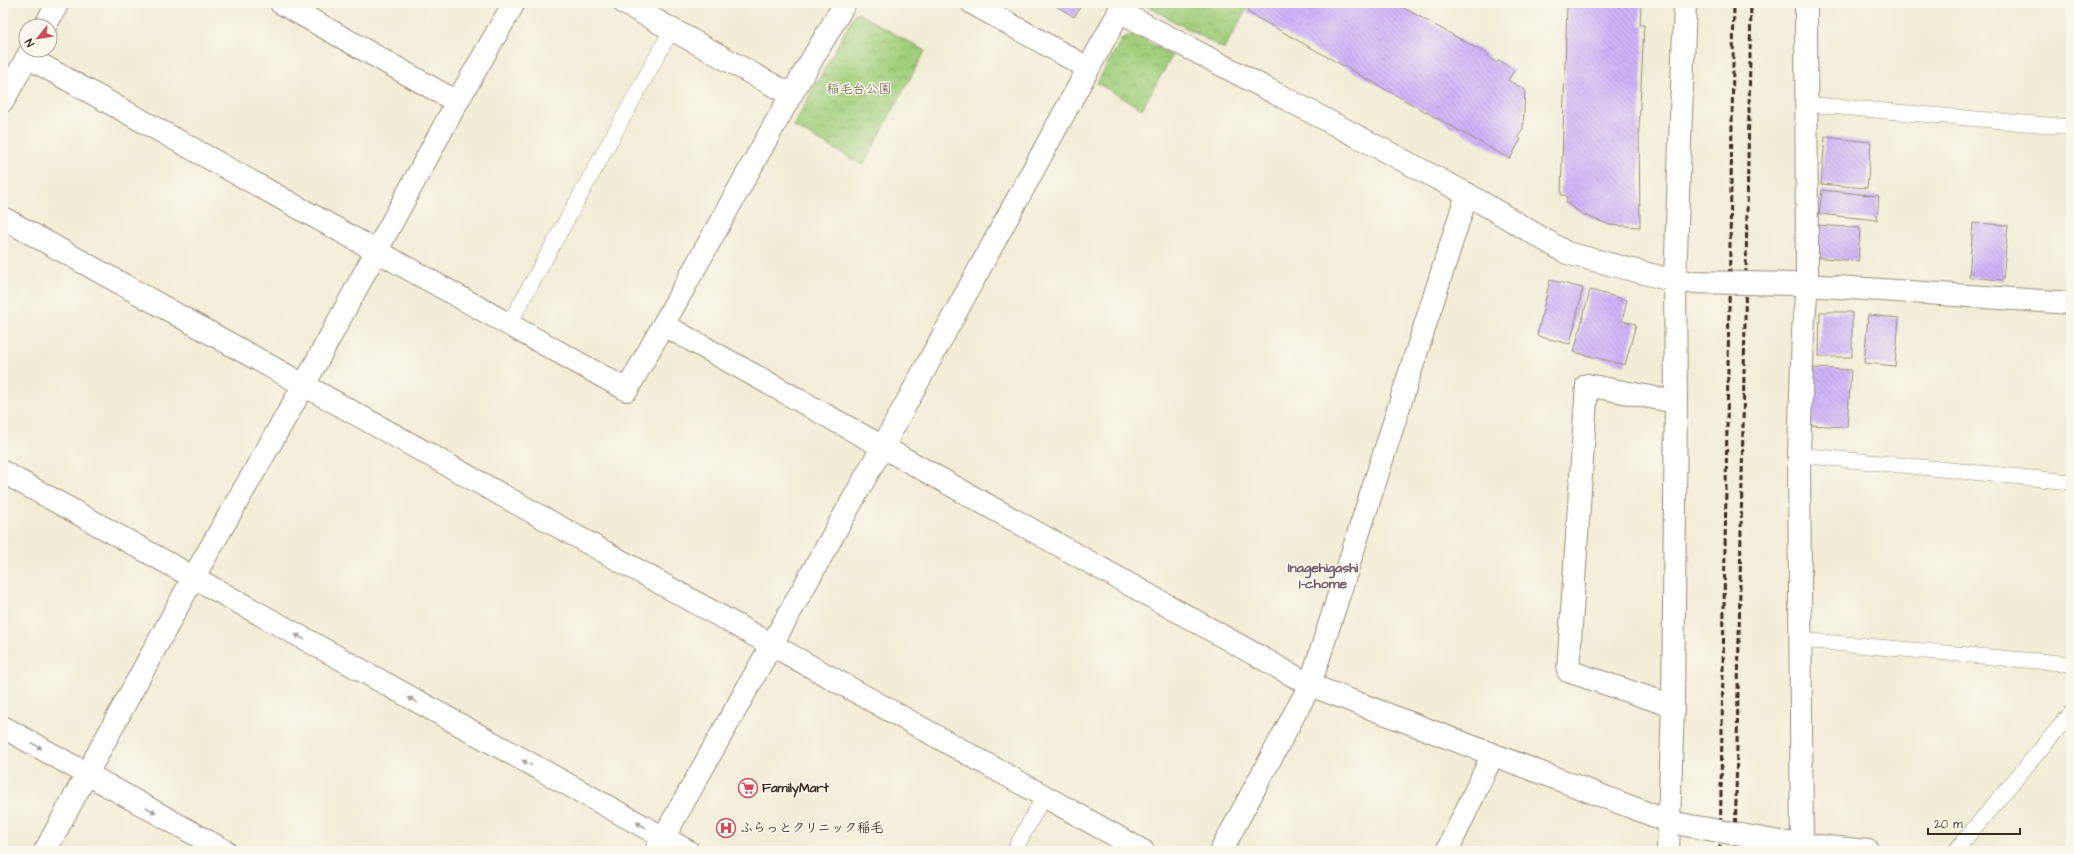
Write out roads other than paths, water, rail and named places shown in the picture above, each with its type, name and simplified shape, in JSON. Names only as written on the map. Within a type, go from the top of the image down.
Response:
[{"type":"street","points":[[50,18],[58,3]]},
{"type":"street","points":[[281,3],[457,102]]},
{"type":"street","points":[[45,851],[193,578],[304,385],[457,102],[514,3]]},
{"type":"street","points":[[624,3],[791,95]]},
{"type":"street","points":[[36,58],[376,252],[508,326],[627,390],[791,95],[845,3]]},
{"type":"street","points":[[972,3],[1088,68]]},
{"type":"street","points":[[1668,851],[1674,823],[1673,706],[1676,402],[1682,282],[1685,3]]},
{"type":"street","points":[[1802,848],[1799,455],[1803,332],[1800,284],[1806,104],[1806,3]]},
{"type":"street","points":[[660,844],[883,446],[1122,7],[1467,194],[1567,253],[1682,282],[1800,284],[2071,304]]},
{"type":"street","points":[[3,101],[27,58]]},
{"type":"street","points":[[1221,851],[1310,685],[1467,194]]},
{"type":"street","points":[[3,218],[1143,851]]},
{"type":"street","points":[[664,325],[1310,685],[1492,756],[1674,823],[1780,842],[1802,848],[1868,851]]},
{"type":"street","points":[[1673,706],[1568,671],[1587,385],[1676,402]]},
{"type":"street","points":[[3,472],[193,578],[660,844],[688,851]]},
{"type":"street","points":[[3,727],[225,851]]},
{"type":"street","points":[[1446,851],[1492,756]]},
{"type":"street","points":[[1656,851],[1674,823]]},
{"type":"lane","points":[[508,326],[672,29]]},
{"type":"lane","points":[[1806,104],[2071,127]]},
{"type":"lane","points":[[1799,455],[2071,482]]},
{"type":"lane","points":[[1800,640],[2071,664]]},
{"type":"lane","points":[[1955,851],[2071,713]]},
{"type":"lane","points":[[1014,851],[1044,796]]},
{"type":"railway","points":[[1720,851],[1734,3]]},
{"type":"railway","points":[[1735,851],[1751,3]]},
{"type":"place","name":"FamilyMart","points":[[748,788]]},
{"type":"place","name":"ふらっとクリニック稲毛","points":[[726,828]]},
{"type":"district","name":"Inagehigashi 1-chome","points":[[1323,576]]},
{"type":"park label","name":"稲毛台公園","points":[[859,89]]}]
